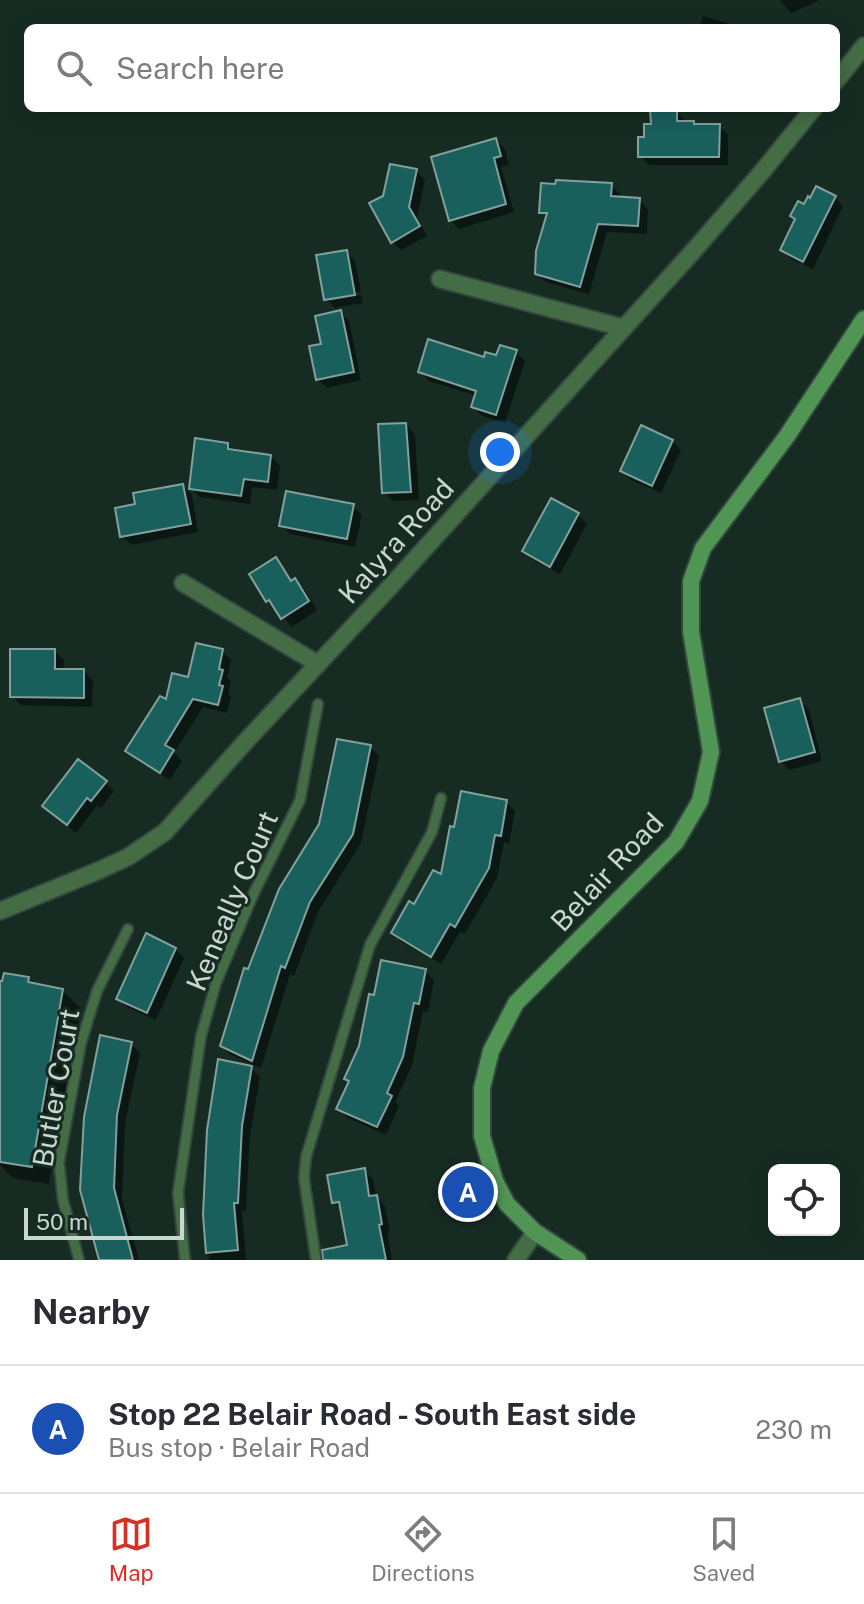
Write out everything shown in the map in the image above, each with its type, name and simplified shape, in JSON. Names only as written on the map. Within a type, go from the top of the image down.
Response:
[{"type":"main road","name":"Belair Road","points":[[578,1260],[535,1232],[507,1204],[495,1181],[482,1136],[482,1088],[491,1051],[516,1003],[676,842],[700,801],[711,752],[691,632],[691,581],[703,548],[787,436],[864,319]]},
{"type":"street","points":[[840,76],[864,46]]},
{"type":"street","name":"Kalyra Road","points":[[0,911],[128,857],[165,832],[624,328],[811,112]]},
{"type":"street","points":[[440,279],[624,328]]},
{"type":"street","points":[[183,583],[318,664]]},
{"type":"street","points":[[516,1260],[535,1232]]},
{"type":"lane","name":"Keneally Court","points":[[185,1260],[178,1193],[201,1036],[216,983],[253,895],[300,800],[318,704]]},
{"type":"lane","points":[[316,1260],[304,1178],[306,1157],[370,945],[432,832],[441,798]]},
{"type":"lane","name":"Butler Court","points":[[79,1260],[63,1200],[59,1162],[81,1043],[97,991],[128,929]]},
{"type":"building","points":[[650,112],[677,112],[677,121],[720,124],[719,157],[638,157],[638,137],[644,137],[644,124],[651,124]]},
{"type":"building","points":[[496,138],[501,156],[494,158],[506,204],[449,221],[431,157]]},
{"type":"building","points":[[390,164],[417,169],[409,207],[420,226],[391,243],[369,203],[383,196]]},
{"type":"building","points":[[556,180],[612,183],[611,196],[640,198],[638,226],[598,224],[580,287],[535,274],[536,251],[547,213],[539,213],[541,183],[555,184]]},
{"type":"building","points":[[816,186],[836,196],[803,262],[780,250],[795,219],[790,216],[798,201],[804,204]]},
{"type":"building","points":[[347,250],[355,295],[324,300],[316,255]]},
{"type":"building","points":[[341,310],[354,372],[316,380],[309,346],[321,344],[315,316]]},
{"type":"building","points":[[428,339],[484,357],[485,352],[496,355],[500,345],[517,350],[496,415],[471,407],[476,391],[418,372]]},
{"type":"building","points":[[406,423],[411,492],[382,493],[378,424]]},
{"type":"building","points":[[641,425],[673,440],[652,486],[620,471]]},
{"type":"building","points":[[195,438],[228,443],[228,449],[271,455],[268,482],[244,479],[241,496],[189,489]]},
{"type":"building","points":[[183,484],[191,524],[120,537],[115,508],[135,504],[133,493]]},
{"type":"building","points":[[286,491],[354,504],[347,539],[279,526]]},
{"type":"building","points":[[551,498],[579,513],[550,567],[522,551]]},
{"type":"building","points":[[276,557],[291,581],[295,578],[309,601],[281,619],[249,574]]},
{"type":"building","points":[[196,643],[223,649],[219,685],[223,686],[218,705],[193,699],[165,745],[174,750],[160,773],[125,751],[160,696],[166,699],[172,673],[188,677]]},
{"type":"building","points":[[10,649],[55,649],[55,669],[84,669],[84,698],[10,697]]},
{"type":"building","points":[[800,698],[815,752],[779,762],[764,708]]},
{"type":"building","points":[[337,739],[371,745],[353,834],[310,902],[285,968],[281,966],[252,1061],[220,1046],[244,968],[248,969],[279,889],[319,824]]},
{"type":"building","points":[[78,759],[107,781],[91,801],[87,798],[67,825],[42,806]]},
{"type":"building","points":[[461,791],[507,800],[501,836],[495,835],[489,868],[455,927],[450,924],[431,957],[391,933],[409,901],[414,904],[433,870],[441,874],[450,826],[454,827]]},
{"type":"building","points":[[146,933],[176,948],[147,1013],[116,999]]},
{"type":"building","points":[[381,960],[426,969],[419,1004],[414,1003],[403,1057],[387,1093],[392,1096],[377,1127],[336,1109],[349,1081],[344,1079],[359,1046],[369,994],[374,995]]},
{"type":"building","points":[[4,973],[29,977],[28,982],[63,989],[32,1167],[0,1162],[0,981]]},
{"type":"building","points":[[100,1035],[132,1042],[117,1115],[114,1188],[133,1260],[99,1260],[80,1190],[84,1117]]},
{"type":"building","points":[[218,1059],[252,1066],[242,1126],[238,1203],[234,1203],[238,1250],[206,1253],[203,1215],[207,1130]]},
{"type":"building","points":[[365,1168],[369,1196],[377,1195],[386,1260],[323,1260],[322,1250],[347,1245],[339,1202],[332,1203],[327,1175]]},
{"type":"place","name":"Stop 22 Belair Road - South East side","points":[[468,1192]]}]
